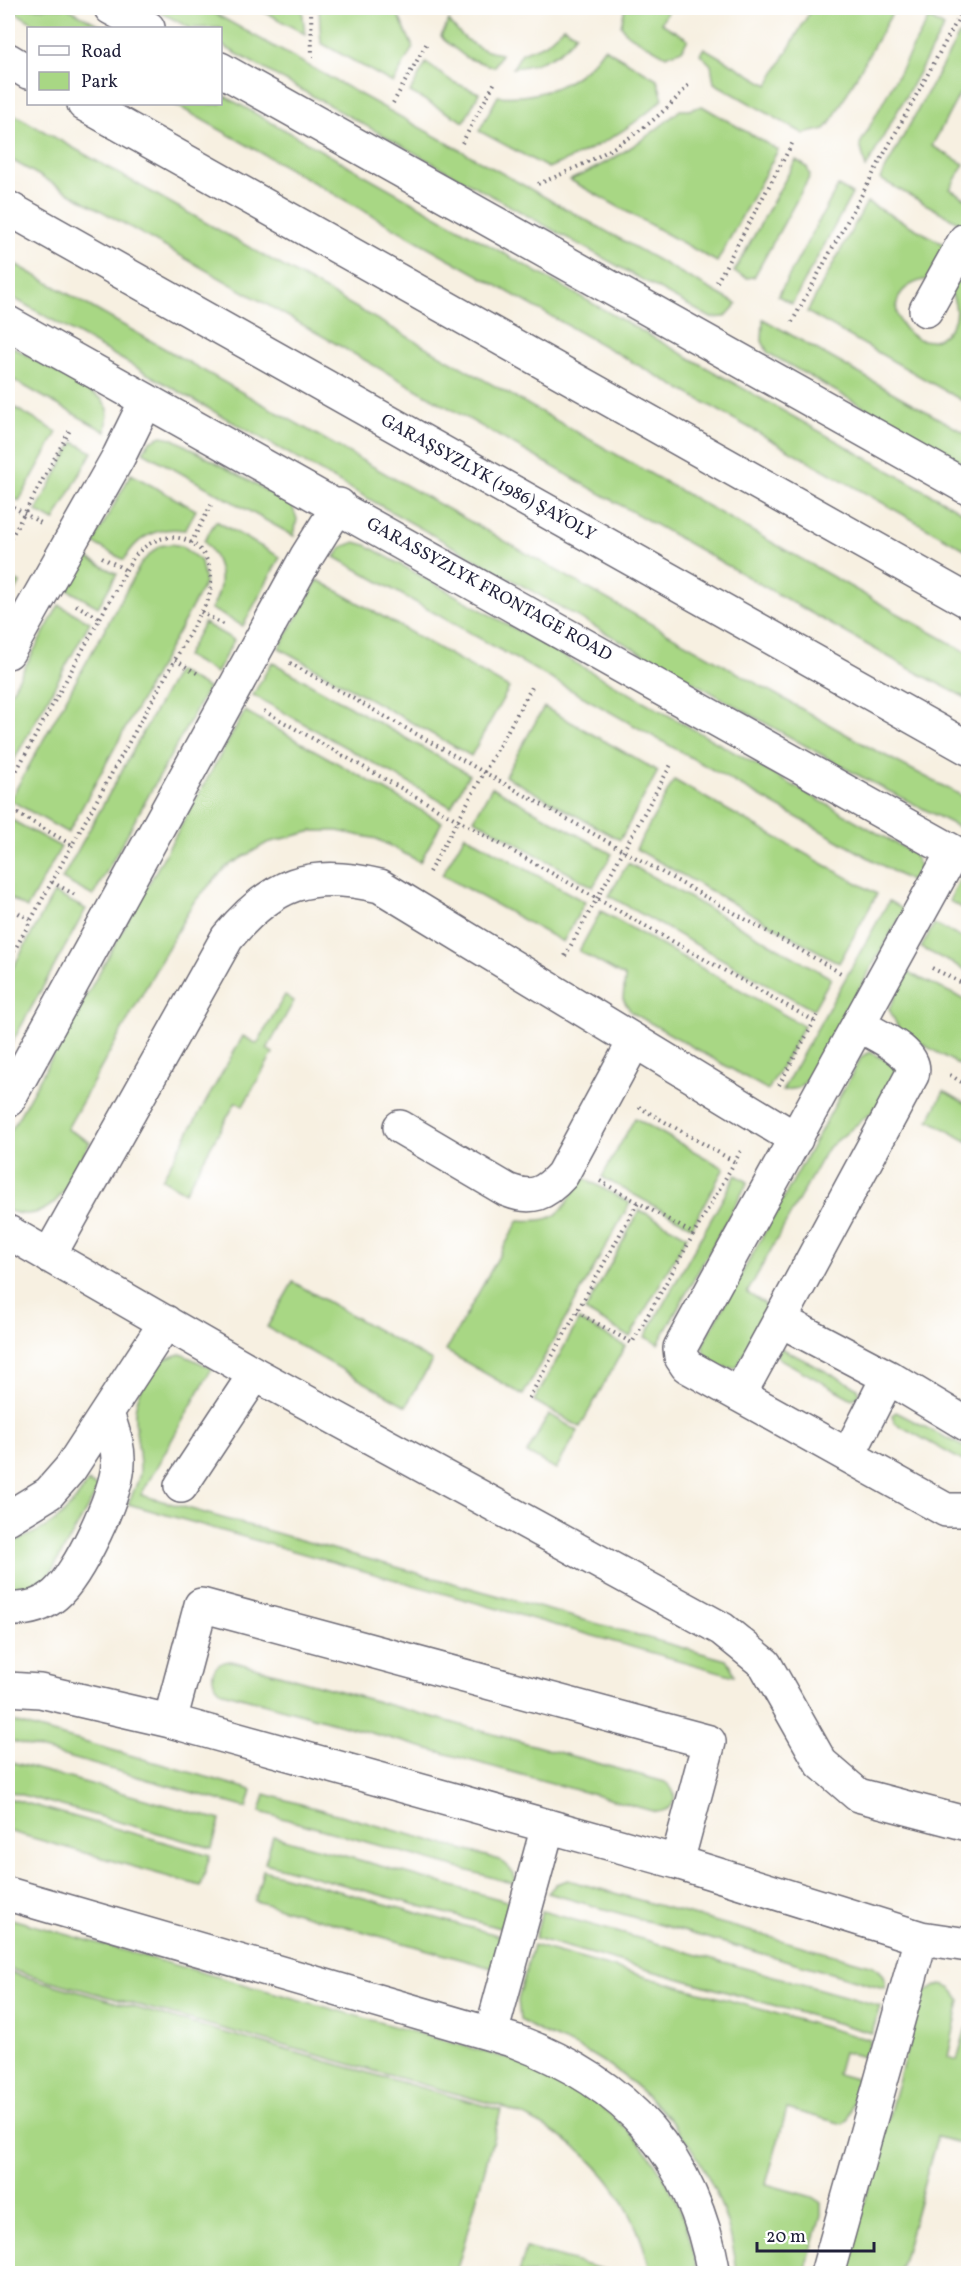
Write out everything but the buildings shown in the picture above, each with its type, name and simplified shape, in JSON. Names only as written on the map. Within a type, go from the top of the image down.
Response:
[{"type":"street","points":[[111,8],[146,27]]},
{"type":"street","points":[[8,60],[27,71]]},
{"type":"street","points":[[222,70],[969,488]]},
{"type":"street","points":[[86,105],[969,601]]},
{"type":"street","name":"GARAŞSYZLYK (1986) ŞAÝOLY","points":[[8,208],[969,748]]},
{"type":"street","points":[[926,310],[965,240]]},
{"type":"street","name":"GARASSYZLYK FRONTAGE ROAD","points":[[8,323],[146,401],[339,505],[961,856]]},
{"type":"street","points":[[8,652],[119,456],[146,401]]},
{"type":"street","points":[[8,1100],[258,644],[339,505]]},
{"type":"street","points":[[961,856],[859,1025],[680,1348],[681,1358],[687,1366],[738,1395],[946,1509],[969,1510]]},
{"type":"street","points":[[49,1256],[226,938],[248,912],[276,892],[327,878],[348,878],[380,886],[796,1139]]},
{"type":"street","points":[[738,1395],[914,1069],[908,1056],[859,1025]]},
{"type":"street","points":[[400,1126],[522,1196],[538,1195],[551,1188],[568,1163],[634,1042]]},
{"type":"street","points":[[8,1232],[255,1374],[722,1629],[765,1664],[821,1763],[858,1795],[969,1824]]},
{"type":"street","points":[[780,1320],[888,1377],[969,1425]]},
{"type":"street","points":[[8,1518],[49,1493],[70,1469],[166,1322]]},
{"type":"street","points":[[181,1486],[255,1374]]},
{"type":"street","points":[[849,1454],[888,1377]]},
{"type":"street","points":[[8,1609],[30,1608],[56,1594],[69,1581],[110,1499],[118,1463],[116,1444],[107,1413]]},
{"type":"street","points":[[170,1721],[201,1605],[709,1742],[677,1862]]},
{"type":"street","points":[[8,1689],[39,1691],[170,1721],[677,1862],[921,1938],[969,1945]]},
{"type":"street","points":[[491,2034],[548,1826]]},
{"type":"street","points":[[8,1894],[491,2034],[554,2056],[590,2076],[623,2102],[653,2132],[676,2166],[695,2204],[709,2244],[714,2274]]},
{"type":"street","points":[[827,2274],[921,1938]]},
{"type":"path","points":[[311,8],[312,57]]},
{"type":"path","points":[[792,322],[964,8]]},
{"type":"path","points":[[393,103],[428,41]]},
{"type":"path","points":[[462,143],[495,82]]},
{"type":"path","points":[[538,184],[610,152],[630,139],[671,106],[690,83]]},
{"type":"path","points":[[717,282],[793,142]]},
{"type":"path","points":[[8,543],[71,428]]},
{"type":"path","points":[[191,543],[211,505]]},
{"type":"path","points":[[8,786],[133,558],[142,547],[155,540],[170,537],[191,543],[207,557],[212,571],[212,586],[208,600],[8,962]]},
{"type":"path","points":[[258,644],[841,973]]},
{"type":"path","points":[[432,866],[533,684]]},
{"type":"path","points":[[231,693],[814,1021]]},
{"type":"path","points":[[570,947],[672,763]]},
{"type":"path","points":[[8,808],[72,845]]},
{"type":"path","points":[[8,907],[31,920]]},
{"type":"path","points":[[923,964],[969,986]]},
{"type":"path","points":[[634,1104],[735,1162]]},
{"type":"path","points":[[568,1163],[694,1234]]},
{"type":"path","points":[[529,1398],[638,1202]]},
{"type":"green space","points":[[8,8],[67,8],[103,27],[39,27]]},
{"type":"green space","points":[[152,8],[205,8],[737,304],[725,317],[711,318],[222,46],[222,27],[188,27]]},
{"type":"green space","points":[[257,8],[302,8],[305,34]]},
{"type":"green space","points":[[319,8],[395,8],[413,47],[393,83],[321,43]]},
{"type":"green space","points":[[625,8],[670,8],[661,23],[688,39],[682,50],[666,56],[627,34],[621,25]]},
{"type":"green space","points":[[812,8],[895,8],[831,122],[825,129],[804,134],[714,83],[711,65],[700,54],[704,48],[768,85]]},
{"type":"green space","points":[[929,18],[944,27],[866,168],[860,144]]},
{"type":"green space","points":[[449,21],[471,43],[501,54],[494,67],[467,58],[444,40],[441,36]]},
{"type":"green space","points":[[564,27],[576,34],[564,48],[540,62],[513,68],[522,53],[545,44]]},
{"type":"green space","points":[[959,35],[968,40],[968,78],[932,146],[964,164],[950,189],[968,200],[967,227],[880,179]]},
{"type":"green space","points":[[604,48],[657,79],[663,99],[637,121],[579,155],[548,168],[479,131],[498,96],[529,95],[558,87],[584,71]]},
{"type":"green space","points":[[426,63],[453,82],[479,93],[464,122],[410,92]]},
{"type":"green space","points":[[222,95],[968,515],[968,551],[176,105],[222,105]]},
{"type":"green space","points":[[702,106],[778,150],[717,262],[570,180],[628,150],[680,110]]},
{"type":"green space","points":[[8,111],[968,653],[968,699],[910,669],[8,158]]},
{"type":"green space","points":[[796,160],[807,167],[810,176],[754,277],[747,278],[734,272]]},
{"type":"green space","points":[[838,186],[852,194],[792,304],[778,296]]},
{"type":"green space","points":[[867,202],[949,247],[928,279],[908,287],[898,298],[897,312],[902,324],[911,335],[924,340],[937,339],[950,328],[955,319],[956,310],[951,292],[968,258],[968,404],[807,312]]},
{"type":"green space","points":[[8,260],[867,746],[968,799],[968,832],[852,772],[8,295]]},
{"type":"green space","points":[[763,319],[968,435],[968,466],[768,353],[762,341]]},
{"type":"green space","points":[[8,344],[102,399],[108,409],[106,432],[8,377]]},
{"type":"green space","points":[[8,404],[57,432],[19,501],[8,495]]},
{"type":"green space","points":[[162,436],[172,438],[292,505],[297,519],[294,536],[143,452],[150,441]]},
{"type":"green space","points":[[74,442],[92,452],[54,521],[36,511]]},
{"type":"green space","points":[[131,474],[196,510],[185,530],[166,529],[150,534],[136,544],[124,560],[93,543]]},
{"type":"green space","points":[[216,521],[280,557],[243,626],[211,609],[219,591],[220,574],[215,557],[204,541]]},
{"type":"green space","points":[[355,542],[366,545],[913,853],[921,868],[917,885],[335,557],[342,547]]},
{"type":"green space","points":[[171,544],[181,546],[201,561],[205,583],[68,833],[10,800],[142,562],[159,546]]},
{"type":"green space","points":[[86,557],[117,574],[98,607],[68,590]]},
{"type":"green space","points":[[8,576],[20,583],[8,606]]},
{"type":"green space","points":[[318,580],[509,688],[471,756],[279,648]]},
{"type":"green space","points":[[59,605],[90,622],[8,771],[8,698]]},
{"type":"green space","points":[[204,623],[234,640],[216,673],[186,656]]},
{"type":"green space","points":[[272,662],[469,774],[451,807],[253,695]]},
{"type":"green space","points":[[177,671],[208,688],[93,896],[62,879]]},
{"type":"green space","points":[[544,707],[658,771],[620,840],[505,776]]},
{"type":"green space","points":[[245,711],[442,822],[420,862],[377,839],[337,831],[313,831],[267,843],[226,867],[193,903],[67,1129],[90,1142],[69,1183],[51,1205],[39,1212],[25,1214],[9,1211],[8,1136]]},
{"type":"green space","points":[[674,780],[877,894],[839,963],[636,849]]},
{"type":"green space","points":[[492,787],[612,854],[593,887],[474,819]]},
{"type":"green space","points":[[8,818],[61,847],[27,908],[8,897]]},
{"type":"green space","points":[[465,835],[585,902],[563,942],[442,875]]},
{"type":"green space","points":[[628,863],[831,978],[813,1010],[609,896]]},
{"type":"green space","points":[[961,877],[968,881],[968,911],[949,901]]},
{"type":"green space","points":[[54,893],[86,909],[8,1050],[8,977]]},
{"type":"green space","points":[[889,901],[904,910],[808,1080],[797,1088],[782,1091]]},
{"type":"green space","points":[[601,911],[804,1026],[768,1090],[631,1012],[623,999],[625,977],[579,951]]},
{"type":"green space","points":[[934,924],[968,941],[968,971],[921,948]]},
{"type":"green space","points":[[907,972],[968,1001],[968,1070],[908,1036],[898,1027],[889,1009]]},
{"type":"green space","points":[[285,995],[294,1001],[267,1049],[273,1053],[243,1106],[236,1102],[185,1192],[162,1179],[243,1036],[257,1044]]},
{"type":"green space","points":[[870,1052],[898,1067],[885,1101],[827,1149],[747,1293],[764,1303],[767,1311],[737,1367],[720,1366],[709,1359],[703,1349],[703,1344],[862,1056]]},
{"type":"green space","points":[[944,1091],[968,1105],[968,1142],[929,1120]]},
{"type":"green space","points":[[635,1118],[724,1168],[692,1227],[602,1177]]},
{"type":"green space","points":[[736,1175],[748,1182],[658,1344],[645,1337]]},
{"type":"green space","points":[[582,1177],[630,1203],[523,1395],[446,1351],[519,1220],[533,1221],[552,1217],[565,1206]]},
{"type":"green space","points":[[640,1210],[687,1236],[630,1337],[585,1311]]},
{"type":"green space","points":[[293,1282],[432,1361],[406,1406],[267,1327]]},
{"type":"green space","points":[[579,1320],[625,1346],[580,1427],[534,1401]]},
{"type":"green space","points":[[781,1348],[858,1388],[860,1396],[852,1399],[780,1359],[777,1356]]},
{"type":"green space","points":[[181,1354],[212,1368],[141,1495],[726,1660],[731,1665],[734,1676],[128,1504],[140,1474],[135,1413],[141,1390],[151,1371],[158,1364]]},
{"type":"green space","points":[[896,1412],[968,1449],[968,1464],[895,1423],[892,1415]]},
{"type":"green space","points":[[549,1414],[578,1431],[556,1469],[527,1453]]},
{"type":"green space","points":[[88,1482],[99,1488],[47,1579],[30,1591],[8,1591],[8,1544],[45,1528],[63,1514]]},
{"type":"green space","points":[[232,1661],[665,1782],[673,1791],[674,1801],[668,1808],[656,1812],[223,1692],[214,1682],[213,1672],[219,1665]]},
{"type":"green space","points":[[14,1722],[252,1790],[247,1808],[8,1740],[8,1723]]},
{"type":"green space","points":[[8,1761],[220,1820],[212,1848],[8,1791]]},
{"type":"green space","points":[[265,1794],[500,1860],[514,1873],[515,1884],[260,1812]]},
{"type":"green space","points":[[8,1798],[210,1855],[201,1886],[8,1831]]},
{"type":"green space","points":[[273,1836],[510,1902],[503,1929],[265,1863]]},
{"type":"green space","points":[[263,1870],[501,1936],[492,1968],[255,1901]]},
{"type":"green space","points":[[568,1880],[873,1966],[883,1975],[884,1988],[548,1893],[556,1884]]},
{"type":"green space","points":[[542,1911],[880,2006],[872,2033],[535,1938]]},
{"type":"green space","points":[[8,1918],[510,2059],[547,2074],[580,2092],[610,2114],[636,2138],[657,2166],[675,2198],[689,2234],[698,2273],[651,2273],[642,2242],[630,2215],[616,2191],[599,2169],[579,2150],[555,2133],[529,2119],[500,2106],[8,1969]]},
{"type":"green space","points":[[533,1945],[870,2040],[865,2057],[843,2052],[837,2074],[859,2080],[848,2120],[843,2124],[787,2109],[766,2184],[812,2197],[821,2203],[821,2215],[805,2273],[737,2273],[731,2239],[721,2206],[690,2146],[669,2119],[619,2073],[590,2054],[535,2029],[520,2019],[518,2000]]},
{"type":"green space","points":[[8,1972],[501,2110],[456,2273],[8,2273]]},
{"type":"green space","points":[[936,1985],[951,1988],[960,2000],[948,2057],[957,2060],[966,2028],[968,2028],[968,2145],[937,2137],[899,2273],[845,2274],[921,1999]]},
{"type":"green space","points":[[526,2248],[612,2272],[612,2273],[519,2273]]}]
